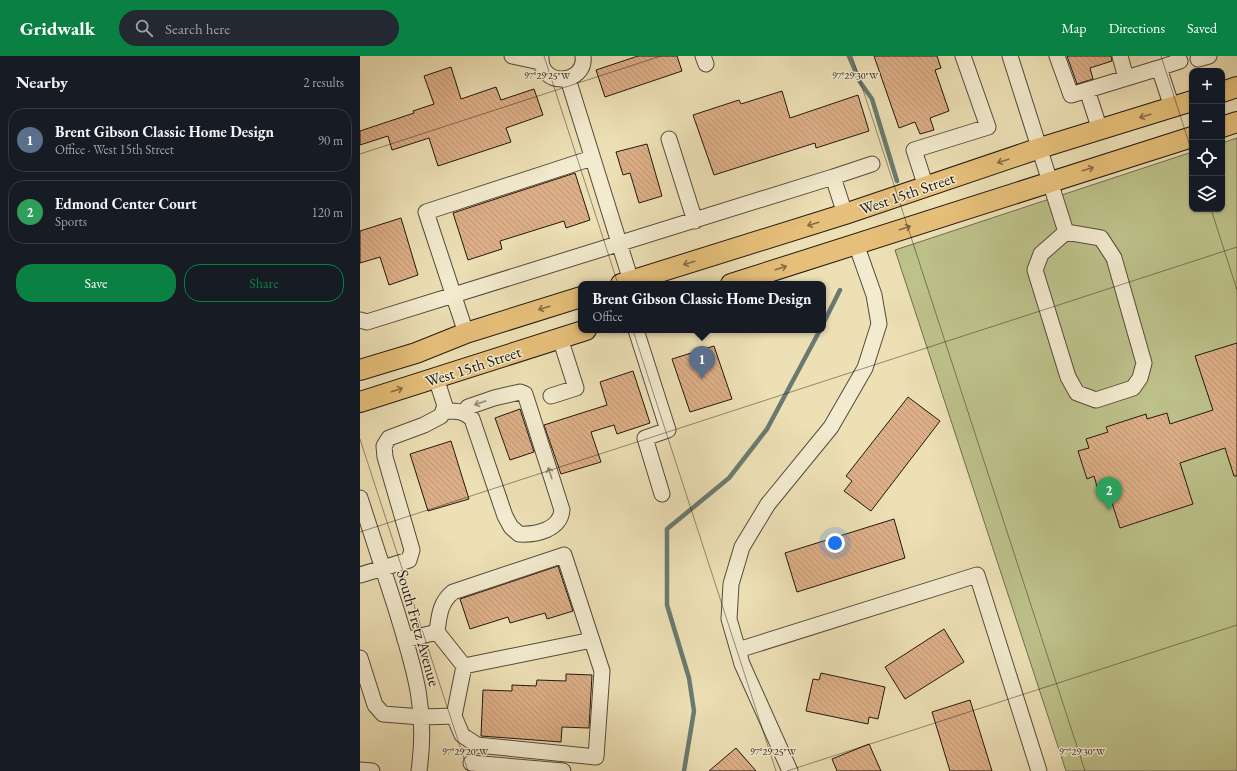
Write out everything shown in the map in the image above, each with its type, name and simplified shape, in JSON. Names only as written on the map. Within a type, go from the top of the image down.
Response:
[{"type":"main road","points":[[1225,91],[1237,87]]},
{"type":"main road","name":"West 15th Street","points":[[629,281],[845,214],[1040,148],[1189,102]]},
{"type":"main road","points":[[1225,126],[1237,122]]},
{"type":"main road","name":"West 15th Street","points":[[739,281],[1189,138]]},
{"type":"main road","name":"West 15th Street","points":[[360,370],[416,353],[466,333],[578,297]]},
{"type":"main road","name":"West 15th Street","points":[[360,402],[578,332]]},
{"type":"street","points":[[512,56],[540,59],[544,70],[550,77],[559,80],[568,79],[576,75],[581,68],[583,56]]},
{"type":"street","points":[[926,187],[914,150],[988,127],[964,56]]},
{"type":"street","points":[[1010,56],[1066,232]]},
{"type":"street","points":[[1057,56],[1071,95],[1180,61]]},
{"type":"street","points":[[1120,56],[1126,78]]},
{"type":"street","points":[[1159,68],[1172,107]]},
{"type":"street","points":[[568,79],[620,245],[626,281]]},
{"type":"street","points":[[1087,90],[1100,130]]},
{"type":"street","points":[[669,138],[695,221]]},
{"type":"street","points":[[466,333],[455,295],[426,212],[592,158]]},
{"type":"street","points":[[360,320],[367,322],[620,245],[872,164]]},
{"type":"street","points":[[834,177],[845,214]]},
{"type":"street","points":[[1066,232],[1100,238],[1114,258],[1144,362],[1140,378],[1133,388],[1096,400],[1076,393],[1068,377],[1035,270],[1041,254],[1066,232]]},
{"type":"street","points":[[790,771],[742,664],[729,619],[731,584],[742,547],[768,504],[831,427],[865,368],[879,324],[874,295],[856,244]]},
{"type":"street","points":[[637,333],[668,430],[646,438],[662,494]]},
{"type":"street","points":[[551,396],[576,388],[560,338]]},
{"type":"street","points":[[360,575],[409,560],[412,550],[385,457],[384,446],[389,438],[424,425],[441,416],[445,406],[436,378]]},
{"type":"street","points":[[443,411],[468,414],[472,419],[505,516],[511,527],[519,534],[530,535],[555,526],[561,519],[562,510],[525,394],[520,392],[494,398],[468,407],[464,413]]},
{"type":"street","name":"South Fretz Avenue","points":[[360,498],[416,675],[421,717],[422,748],[419,771]]},
{"type":"street","points":[[564,555],[602,671],[596,757],[476,745],[462,735],[454,716],[464,666],[437,632],[439,616],[445,598],[454,592],[564,555]]},
{"type":"street","points":[[738,650],[977,574],[1039,771]]},
{"type":"street","points":[[405,640],[437,632]]},
{"type":"street","points":[[464,666],[592,640]]},
{"type":"street","points":[[360,658],[375,705],[383,714],[421,717],[454,716]]},
{"type":"street","points":[[471,763],[563,771]]},
{"type":"street","points":[[360,770],[372,771]]},
{"type":"green space","points":[[1237,138],[1237,771],[1066,771],[895,250],[1189,153],[1189,212],[1225,212],[1225,142]]},
{"type":"building","points":[[638,56],[677,56],[682,71],[605,97],[596,70]]},
{"type":"building","points":[[874,56],[937,56],[941,68],[935,70],[949,111],[930,118],[934,130],[920,134],[915,122],[899,128]]},
{"type":"building","points":[[1067,56],[1111,56],[1112,61],[1090,68],[1093,79],[1077,84]]},
{"type":"building","points":[[451,67],[461,99],[496,87],[501,100],[534,89],[543,115],[506,128],[511,142],[438,166],[429,138],[392,150],[388,136],[360,145],[360,131],[414,113],[413,111],[434,104],[424,76]]},
{"type":"building","points":[[782,91],[790,118],[858,95],[869,131],[816,148],[815,143],[714,175],[693,115],[739,100],[741,104]]},
{"type":"building","points":[[647,144],[662,196],[639,203],[630,173],[623,175],[616,152]]},
{"type":"building","points":[[575,173],[590,220],[566,228],[564,221],[500,241],[502,249],[468,260],[453,213]]},
{"type":"building","points":[[401,218],[418,275],[389,285],[380,257],[360,263],[360,231]]},
{"type":"building","points":[[1237,343],[1237,476],[1234,476],[1225,448],[1180,463],[1193,504],[1120,528],[1107,487],[1098,490],[1094,476],[1087,479],[1078,451],[1089,448],[1086,439],[1108,432],[1106,427],[1146,414],[1147,419],[1167,413],[1170,424],[1213,410],[1195,356]]},
{"type":"building","points":[[714,346],[732,399],[690,412],[672,359]]},
{"type":"building","points":[[633,371],[650,423],[617,434],[614,425],[591,432],[601,462],[561,474],[544,425],[607,405],[600,382]]},
{"type":"building","points":[[908,397],[940,421],[871,511],[844,491],[852,481],[846,476]]},
{"type":"building","points":[[520,409],[534,452],[510,460],[495,418]]},
{"type":"building","points":[[451,441],[469,499],[428,511],[410,454]]},
{"type":"building","points":[[894,519],[905,558],[797,592],[785,553]]},
{"type":"building","points":[[558,566],[573,611],[547,619],[545,613],[510,623],[508,617],[470,629],[460,599]]},
{"type":"building","points":[[944,629],[964,662],[905,699],[885,667]]},
{"type":"building","points":[[821,673],[885,687],[878,719],[869,717],[868,724],[806,711],[813,679],[819,680]]},
{"type":"building","points":[[566,674],[592,675],[589,728],[562,727],[561,742],[481,736],[483,690],[512,691],[512,685],[536,686],[537,680],[566,681]]},
{"type":"building","points":[[970,700],[992,771],[950,771],[932,712]]},
{"type":"building","points":[[869,744],[881,771],[837,771],[832,759]]},
{"type":"building","points":[[736,748],[756,771],[709,771]]},
{"type":"waterway","points":[[849,56],[860,82],[872,99],[897,181]]},
{"type":"waterway","points":[[826,318],[840,290]]},
{"type":"waterway","points":[[684,771],[694,711],[689,678],[667,605],[667,529],[729,478],[767,429],[818,333]]},
{"type":"place","name":"Brent Gibson Classic Home Design","points":[[702,379]]},
{"type":"place","name":"Edmond Center Court","points":[[1109,510]]}]
